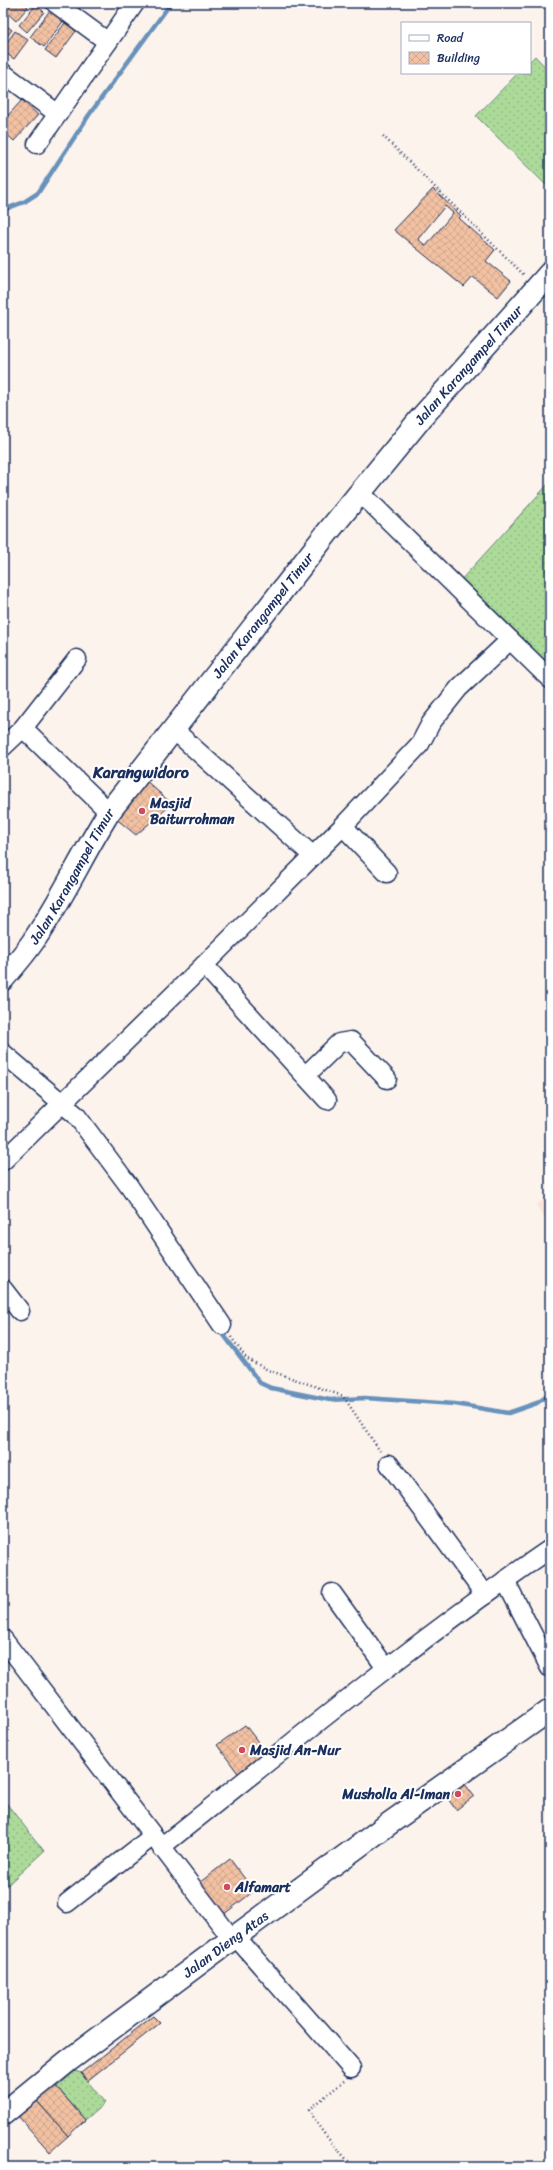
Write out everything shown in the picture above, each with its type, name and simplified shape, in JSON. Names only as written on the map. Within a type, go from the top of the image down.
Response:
[{"type":"street","points":[[55,3],[108,42]]},
{"type":"street","points":[[37,144],[135,3]]},
{"type":"street","points":[[3,73],[58,114]]},
{"type":"street","name":"Jalan Karangampel Timur","points":[[3,978],[31,944],[47,920],[89,844],[110,812],[254,625],[421,418],[543,280]]},
{"type":"street","points":[[359,494],[371,503],[550,679]]},
{"type":"street","points":[[3,1161],[63,1104],[343,826],[420,744],[431,723],[459,688],[510,640]]},
{"type":"street","points":[[3,747],[23,728],[77,659]]},
{"type":"street","points":[[23,728],[110,812]]},
{"type":"street","points":[[174,730],[313,856]]},
{"type":"street","points":[[343,826],[387,873]]},
{"type":"street","points":[[204,965],[327,1100]]},
{"type":"street","points":[[305,1076],[339,1043],[352,1041],[387,1079]]},
{"type":"street","points":[[3,1053],[76,1115],[102,1148],[222,1325]]},
{"type":"street","points":[[3,1289],[20,1310]]},
{"type":"street","points":[[389,1464],[485,1595]]},
{"type":"street","points":[[67,1903],[157,1842],[386,1668],[505,1580],[550,1549]]},
{"type":"street","points":[[505,1580],[550,1668]]},
{"type":"street","points":[[332,1593],[386,1668]]},
{"type":"street","points":[[3,1639],[157,1842],[234,1938],[351,2068]]},
{"type":"street","name":"Jalan Dieng Atas","points":[[3,2114],[68,2061],[234,1938],[390,1823],[550,1710]]},
{"type":"path","points":[[383,136],[543,280]]},
{"type":"path","points":[[222,1325],[246,1358],[268,1370],[343,1396],[389,1464]]},
{"type":"path","points":[[351,2068],[352,2072],[350,2075],[310,2109],[312,2115],[328,2137],[354,2167]]},
{"type":"shaded area","points":[[550,1196],[550,1226],[536,1205]]},
{"type":"green space","points":[[535,56],[550,72],[550,189],[476,116],[517,74],[531,74],[531,60]]},
{"type":"green space","points":[[550,482],[550,672],[459,582]]},
{"type":"green space","points":[[3,1799],[44,1851],[3,1889]]},
{"type":"green space","points":[[75,2071],[81,2073],[105,2103],[85,2120],[57,2087]]},
{"type":"building","points":[[9,3],[24,3],[28,7],[16,21],[3,9]]},
{"type":"building","points":[[36,5],[44,12],[27,32],[19,25]]},
{"type":"building","points":[[51,9],[64,20],[44,47],[30,37]]},
{"type":"building","points":[[3,23],[12,30],[3,41]]},
{"type":"building","points":[[65,23],[76,31],[56,58],[45,50]]},
{"type":"building","points":[[15,31],[28,40],[14,59],[3,51],[3,48]]},
{"type":"building","points":[[22,100],[38,115],[14,141],[3,131],[3,121]]},
{"type":"building","points":[[433,189],[461,216],[459,218],[495,250],[486,261],[511,281],[498,297],[473,277],[464,287],[394,230]],"holes":[[[445,206],[453,213],[426,246],[418,239]]]},
{"type":"building","name":"Masjid Baiturrohman","points":[[143,778],[172,804],[136,835],[114,817]]},
{"type":"building","name":"Masjid An-Nur","points":[[245,1725],[268,1755],[240,1776],[217,1745]]},
{"type":"building","name":"Musholla Al-Iman","points":[[461,1779],[474,1796],[456,1810],[443,1792]]},
{"type":"building","name":"Alfamart","points":[[230,1859],[254,1891],[223,1915],[199,1883]]},
{"type":"building","points":[[153,2016],[160,2023],[87,2081],[81,2073]]},
{"type":"building","points":[[53,2083],[85,2120],[68,2136],[35,2099]]},
{"type":"building","points":[[35,2099],[68,2136],[50,2152],[17,2115]]},
{"type":"waterway","points":[[3,210],[24,202],[38,193],[89,115],[171,3]]},
{"type":"waterway","points":[[220,1330],[260,1383],[271,1388],[330,1400],[365,1398],[455,1404],[508,1413],[537,1403],[550,1394]]},
{"type":"place","name":"Masjid Baiturrohman","points":[[142,811]]},
{"type":"place","name":"Masjid An-Nur","points":[[242,1750]]},
{"type":"place","name":"Musholla Al-Iman","points":[[458,1794]]},
{"type":"place","name":"Alfamart","points":[[227,1887]]},
{"type":"district","name":"Karangwidoro","points":[[141,772]]}]
